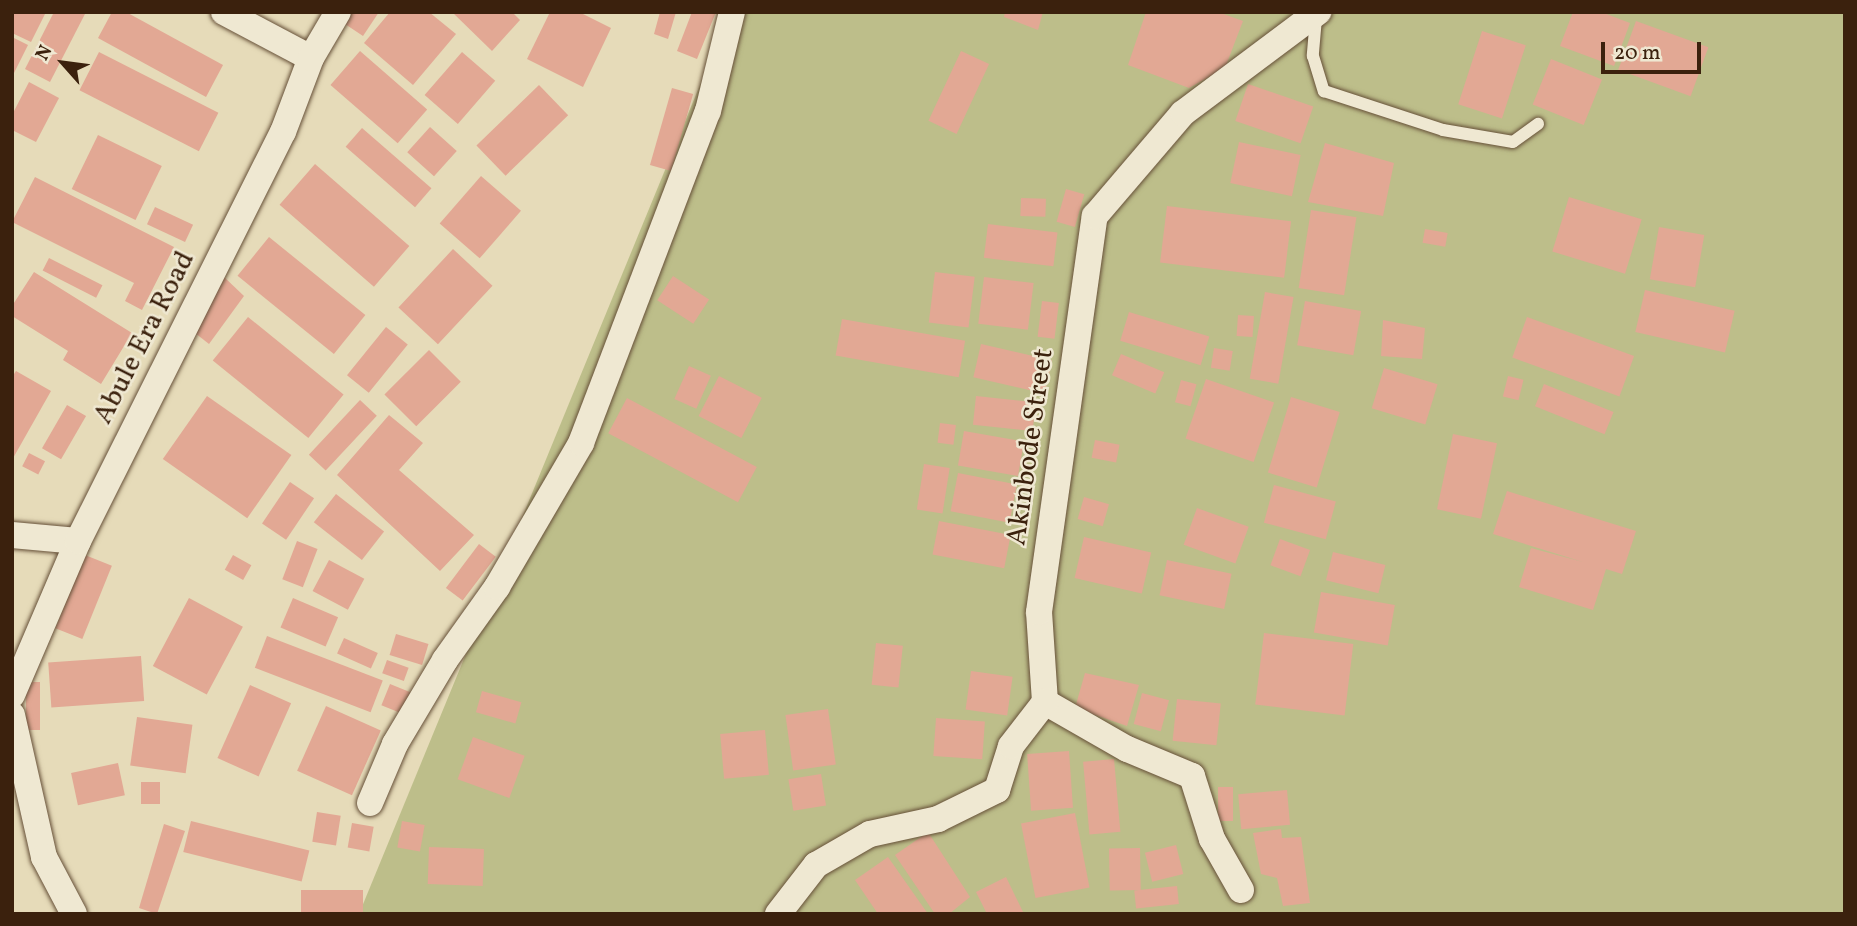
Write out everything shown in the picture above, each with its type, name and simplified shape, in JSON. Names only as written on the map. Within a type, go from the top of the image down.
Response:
[{"type":"street","points":[[224,12],[311,58]]},
{"type":"street","name":"Abule Era Road","points":[[12,695],[78,541],[283,132],[311,58],[338,12]]},
{"type":"street","points":[[370,803],[395,744],[445,660],[497,587],[581,443],[708,111],[732,12]]},
{"type":"street","name":"Akinbode Street","points":[[1045,702],[1039,612],[1095,216],[1183,113],[1317,15]]},
{"type":"street","points":[[12,536],[78,541]]},
{"type":"street","points":[[778,914],[816,864],[870,834],[938,819],[997,790],[1012,746],[1045,702],[1128,749],[1192,776],[1212,839],[1241,890]]},
{"type":"street","points":[[12,715],[44,857],[74,914]]},
{"type":"lane","points":[[1317,15],[1313,56],[1324,91],[1443,130],[1513,142],[1538,124]]},
{"type":"green space","points":[[730,12],[1845,12],[1845,914],[359,914]]},
{"type":"building","points":[[12,12],[46,12],[31,42],[12,33]]},
{"type":"building","points":[[54,12],[86,12],[50,82],[25,69]]},
{"type":"building","points":[[112,12],[126,12],[223,65],[206,97],[98,38]]},
{"type":"building","points":[[349,12],[379,12],[363,36],[342,22]]},
{"type":"building","points":[[390,12],[429,12],[456,34],[413,85],[364,43]]},
{"type":"building","points":[[452,12],[512,12],[520,20],[492,51]]},
{"type":"building","points":[[550,12],[579,12],[611,28],[583,87],[527,59]]},
{"type":"building","points":[[660,12],[676,12],[668,39],[654,34]]},
{"type":"building","points":[[692,12],[716,12],[697,59],[677,51]]},
{"type":"building","points":[[1005,12],[1043,12],[1038,30],[1004,17]]},
{"type":"building","points":[[1146,12],[1218,12],[1243,21],[1225,68],[1189,88],[1128,65]]},
{"type":"building","points":[[1573,12],[1601,12],[1630,23],[1614,66],[1560,46]]},
{"type":"building","points":[[1636,21],[1708,47],[1691,96],[1618,70]]},
{"type":"building","points":[[1482,31],[1526,45],[1502,118],[1458,104]]},
{"type":"building","points":[[12,37],[28,45],[12,77]]},
{"type":"building","points":[[360,51],[427,109],[398,143],[330,85]]},
{"type":"building","points":[[961,51],[989,64],[957,134],[928,121]]},
{"type":"building","points":[[99,52],[218,113],[199,151],[79,90]]},
{"type":"building","points":[[462,52],[495,81],[458,124],[425,95]]},
{"type":"building","points":[[1551,59],[1602,80],[1584,125],[1533,104]]},
{"type":"building","points":[[29,82],[59,98],[36,142],[12,130],[12,115]]},
{"type":"building","points":[[1248,84],[1313,106],[1301,143],[1235,121]]},
{"type":"building","points":[[539,85],[568,115],[506,176],[476,145]]},
{"type":"building","points":[[672,88],[693,94],[671,171],[650,165]]},
{"type":"building","points":[[430,127],[457,151],[434,176],[407,152]]},
{"type":"building","points":[[362,128],[431,188],[415,207],[346,147]]},
{"type":"building","points":[[98,135],[162,166],[136,220],[72,189]]},
{"type":"building","points":[[1239,142],[1301,155],[1292,196],[1230,183]]},
{"type":"building","points":[[1325,143],[1394,163],[1383,216],[1308,202]]},
{"type":"building","points":[[315,164],[409,246],[374,287],[280,205]]},
{"type":"building","points":[[481,176],[521,211],[480,258],[440,224]]},
{"type":"building","points":[[35,177],[174,247],[142,310],[125,301],[134,283],[12,222]]},
{"type":"building","points":[[1066,189],[1084,194],[1075,227],[1057,222]]},
{"type":"building","points":[[1569,197],[1642,219],[1625,274],[1552,252]]},
{"type":"building","points":[[1021,198],[1046,199],[1045,217],[1020,216]]},
{"type":"building","points":[[1167,206],[1291,221],[1284,278],[1160,263]]},
{"type":"building","points":[[155,207],[193,225],[185,242],[147,224]]},
{"type":"building","points":[[1311,210],[1356,217],[1344,295],[1299,288]]},
{"type":"building","points":[[988,224],[1057,233],[1053,266],[984,258]]},
{"type":"building","points":[[1659,227],[1704,235],[1695,287],[1650,279]]},
{"type":"building","points":[[1425,229],[1448,233],[1445,247],[1423,243]]},
{"type":"building","points":[[269,237],[365,315],[334,354],[238,276]]},
{"type":"building","points":[[453,249],[492,286],[438,344],[398,308]]},
{"type":"building","points":[[49,258],[102,285],[96,298],[43,270]]},
{"type":"building","points":[[34,272],[132,333],[101,384],[63,360],[68,351],[12,316],[12,306]]},
{"type":"building","points":[[935,272],[975,277],[968,327],[929,323]]},
{"type":"building","points":[[223,276],[244,296],[209,344],[190,329]]},
{"type":"building","points":[[673,276],[709,299],[693,324],[657,300]]},
{"type":"building","points":[[984,277],[1034,283],[1028,330],[978,324]]},
{"type":"building","points":[[1645,290],[1735,311],[1725,353],[1635,332]]},
{"type":"building","points":[[1265,292],[1294,297],[1278,384],[1250,379]]},
{"type":"building","points":[[1042,301],[1059,303],[1054,339],[1038,337]]},
{"type":"building","points":[[1305,301],[1361,311],[1353,355],[1297,345]]},
{"type":"building","points":[[1129,312],[1209,337],[1201,365],[1120,341]]},
{"type":"building","points":[[1238,315],[1254,316],[1252,337],[1237,336]]},
{"type":"building","points":[[248,317],[344,394],[308,438],[213,361]]},
{"type":"building","points":[[1527,317],[1634,356],[1619,396],[1512,357]]},
{"type":"building","points":[[842,319],[965,341],[959,377],[836,355]]},
{"type":"building","points":[[1383,320],[1425,328],[1422,359],[1381,356]]},
{"type":"building","points":[[386,327],[408,345],[369,393],[347,375]]},
{"type":"building","points":[[981,344],[1052,360],[1044,394],[973,377]]},
{"type":"building","points":[[1214,348],[1233,351],[1230,371],[1211,368]]},
{"type":"building","points":[[429,350],[461,382],[416,426],[384,395]]},
{"type":"building","points":[[1121,354],[1164,372],[1155,394],[1112,375]]},
{"type":"building","points":[[689,366],[711,376],[696,409],[674,399]]},
{"type":"building","points":[[1384,368],[1438,384],[1425,425],[1372,408]]},
{"type":"building","points":[[16,371],[51,391],[12,460],[12,377]]},
{"type":"building","points":[[719,376],[762,398],[741,438],[699,416]]},
{"type":"building","points":[[1508,376],[1524,380],[1518,400],[1503,396]]},
{"type":"building","points":[[1206,379],[1274,402],[1254,462],[1185,439]]},
{"type":"building","points":[[1181,380],[1196,384],[1191,406],[1175,402]]},
{"type":"building","points":[[1544,384],[1614,412],[1605,434],[1535,406]]},
{"type":"building","points":[[207,396],[291,455],[247,518],[163,459]]},
{"type":"building","points":[[976,396],[1036,402],[1033,431],[973,425]]},
{"type":"building","points":[[1291,397],[1340,412],[1317,487],[1268,473]]},
{"type":"building","points":[[627,398],[757,467],[738,502],[608,433]]},
{"type":"building","points":[[360,400],[377,416],[326,471],[309,455]]},
{"type":"building","points":[[67,405],[86,416],[61,459],[42,448]]},
{"type":"building","points":[[389,415],[423,443],[399,470],[474,535],[440,571],[337,475]]},
{"type":"building","points":[[940,423],[956,425],[953,445],[938,443]]},
{"type":"building","points":[[964,431],[1024,442],[1018,476],[958,465]]},
{"type":"building","points":[[1453,434],[1497,443],[1481,519],[1437,509]]},
{"type":"building","points":[[1095,440],[1120,445],[1116,462],[1092,458]]},
{"type":"building","points":[[29,453],[45,461],[38,475],[22,466]]},
{"type":"building","points":[[924,464],[950,468],[942,514],[917,509]]},
{"type":"building","points":[[958,473],[1017,484],[1009,523],[951,511]]},
{"type":"building","points":[[290,482],[314,498],[286,540],[262,523]]},
{"type":"building","points":[[1274,485],[1336,502],[1326,539],[1264,523]]},
{"type":"building","points":[[1507,491],[1636,531],[1622,574],[1606,569],[1593,610],[1519,587],[1531,548],[1583,562],[1493,534]]},
{"type":"building","points":[[336,494],[384,532],[362,560],[314,522]]},
{"type":"building","points":[[1084,497],[1109,504],[1103,526],[1078,519]]},
{"type":"building","points":[[1197,508],[1249,527],[1235,563],[1184,545]]},
{"type":"building","points":[[939,521],[1011,535],[1004,568],[933,554]]},
{"type":"building","points":[[1084,537],[1151,553],[1142,593],[1075,578]]},
{"type":"building","points":[[1280,539],[1310,550],[1300,576],[1270,565]]},
{"type":"building","points":[[297,541],[318,549],[303,587],[282,579]]},
{"type":"building","points":[[479,544],[496,557],[463,601],[446,588]]},
{"type":"building","points":[[1333,552],[1385,565],[1378,593],[1326,580]]},
{"type":"building","points":[[85,555],[112,566],[82,639],[55,628]]},
{"type":"building","points":[[233,555],[251,565],[243,580],[225,570]]},
{"type":"building","points":[[329,560],[364,579],[348,610],[313,591]]},
{"type":"building","points":[[1167,560],[1232,574],[1224,609],[1160,595]]},
{"type":"building","points":[[1321,592],[1395,605],[1388,645],[1314,632]]},
{"type":"building","points":[[189,598],[243,627],[207,695],[153,666]]},
{"type":"building","points":[[293,598],[338,617],[326,647],[280,627]]},
{"type":"building","points":[[1264,633],[1353,644],[1345,715],[1255,704]]},
{"type":"building","points":[[396,634],[429,644],[422,665],[390,655]]},
{"type":"building","points":[[267,636],[383,680],[371,712],[255,668]]},
{"type":"building","points":[[344,638],[378,653],[371,669],[337,654]]},
{"type":"building","points":[[876,643],[903,646],[898,688],[872,685]]},
{"type":"building","points":[[141,656],[144,701],[51,707],[48,662]]},
{"type":"building","points":[[387,660],[409,668],[404,681],[382,673]]},
{"type":"building","points":[[971,671],[1013,677],[1007,715],[966,710]]},
{"type":"building","points":[[1085,673],[1139,685],[1127,726],[1075,708]]},
{"type":"building","points":[[26,682],[40,682],[40,730],[26,730]]},
{"type":"building","points":[[390,684],[412,693],[404,714],[381,705]]},
{"type":"building","points":[[250,685],[291,703],[259,776],[217,758]]},
{"type":"building","points":[[482,691],[521,702],[515,723],[476,712]]},
{"type":"building","points":[[1142,693],[1169,700],[1161,731],[1134,724]]},
{"type":"building","points":[[1177,699],[1221,704],[1216,745],[1173,741]]},
{"type":"building","points":[[326,706],[381,730],[352,795],[297,771]]},
{"type":"building","points":[[828,709],[836,764],[793,770],[785,715]]},
{"type":"building","points":[[137,717],[192,725],[186,773],[130,766]]},
{"type":"building","points":[[936,718],[985,721],[982,759],[933,756]]},
{"type":"building","points":[[765,730],[769,775],[724,779],[720,734]]},
{"type":"building","points":[[473,737],[525,756],[509,798],[458,779]]},
{"type":"building","points":[[1069,751],[1073,808],[1031,811],[1027,754]]},
{"type":"building","points":[[1114,759],[1120,832],[1089,834],[1083,762]]},
{"type":"building","points":[[118,763],[125,795],[78,805],[71,773]]},
{"type":"building","points":[[821,774],[826,806],[793,811],[788,779]]},
{"type":"building","points":[[141,782],[160,782],[160,804],[141,804]]},
{"type":"building","points":[[1218,787],[1233,787],[1233,821],[1218,821]]},
{"type":"building","points":[[1287,790],[1290,825],[1241,829],[1238,794]]},
{"type":"building","points":[[317,812],[341,816],[336,845],[312,842]]},
{"type":"building","points":[[1075,813],[1090,888],[1036,898],[1021,823]]},
{"type":"building","points":[[191,821],[309,851],[302,882],[183,852]]},
{"type":"building","points":[[402,821],[425,825],[420,852],[397,848]]},
{"type":"building","points":[[352,823],[374,827],[369,851],[348,848]]},
{"type":"building","points":[[164,824],[185,831],[157,914],[139,908]]},
{"type":"building","points":[[1281,829],[1282,838],[1301,837],[1310,903],[1283,906],[1277,878],[1261,874],[1253,833]]},
{"type":"building","points":[[928,832],[970,897],[949,914],[935,914],[895,855]]},
{"type":"building","points":[[1176,845],[1183,874],[1152,882],[1145,853]]},
{"type":"building","points":[[429,847],[484,849],[483,886],[428,884]]},
{"type":"building","points":[[1140,848],[1141,890],[1110,891],[1109,849]]},
{"type":"building","points":[[888,857],[928,914],[878,914],[855,880]]},
{"type":"building","points":[[1006,877],[1024,914],[987,914],[976,892]]},
{"type":"building","points":[[1177,886],[1179,904],[1136,908],[1134,890]]},
{"type":"building","points":[[301,890],[363,890],[363,914],[301,914]]}]
